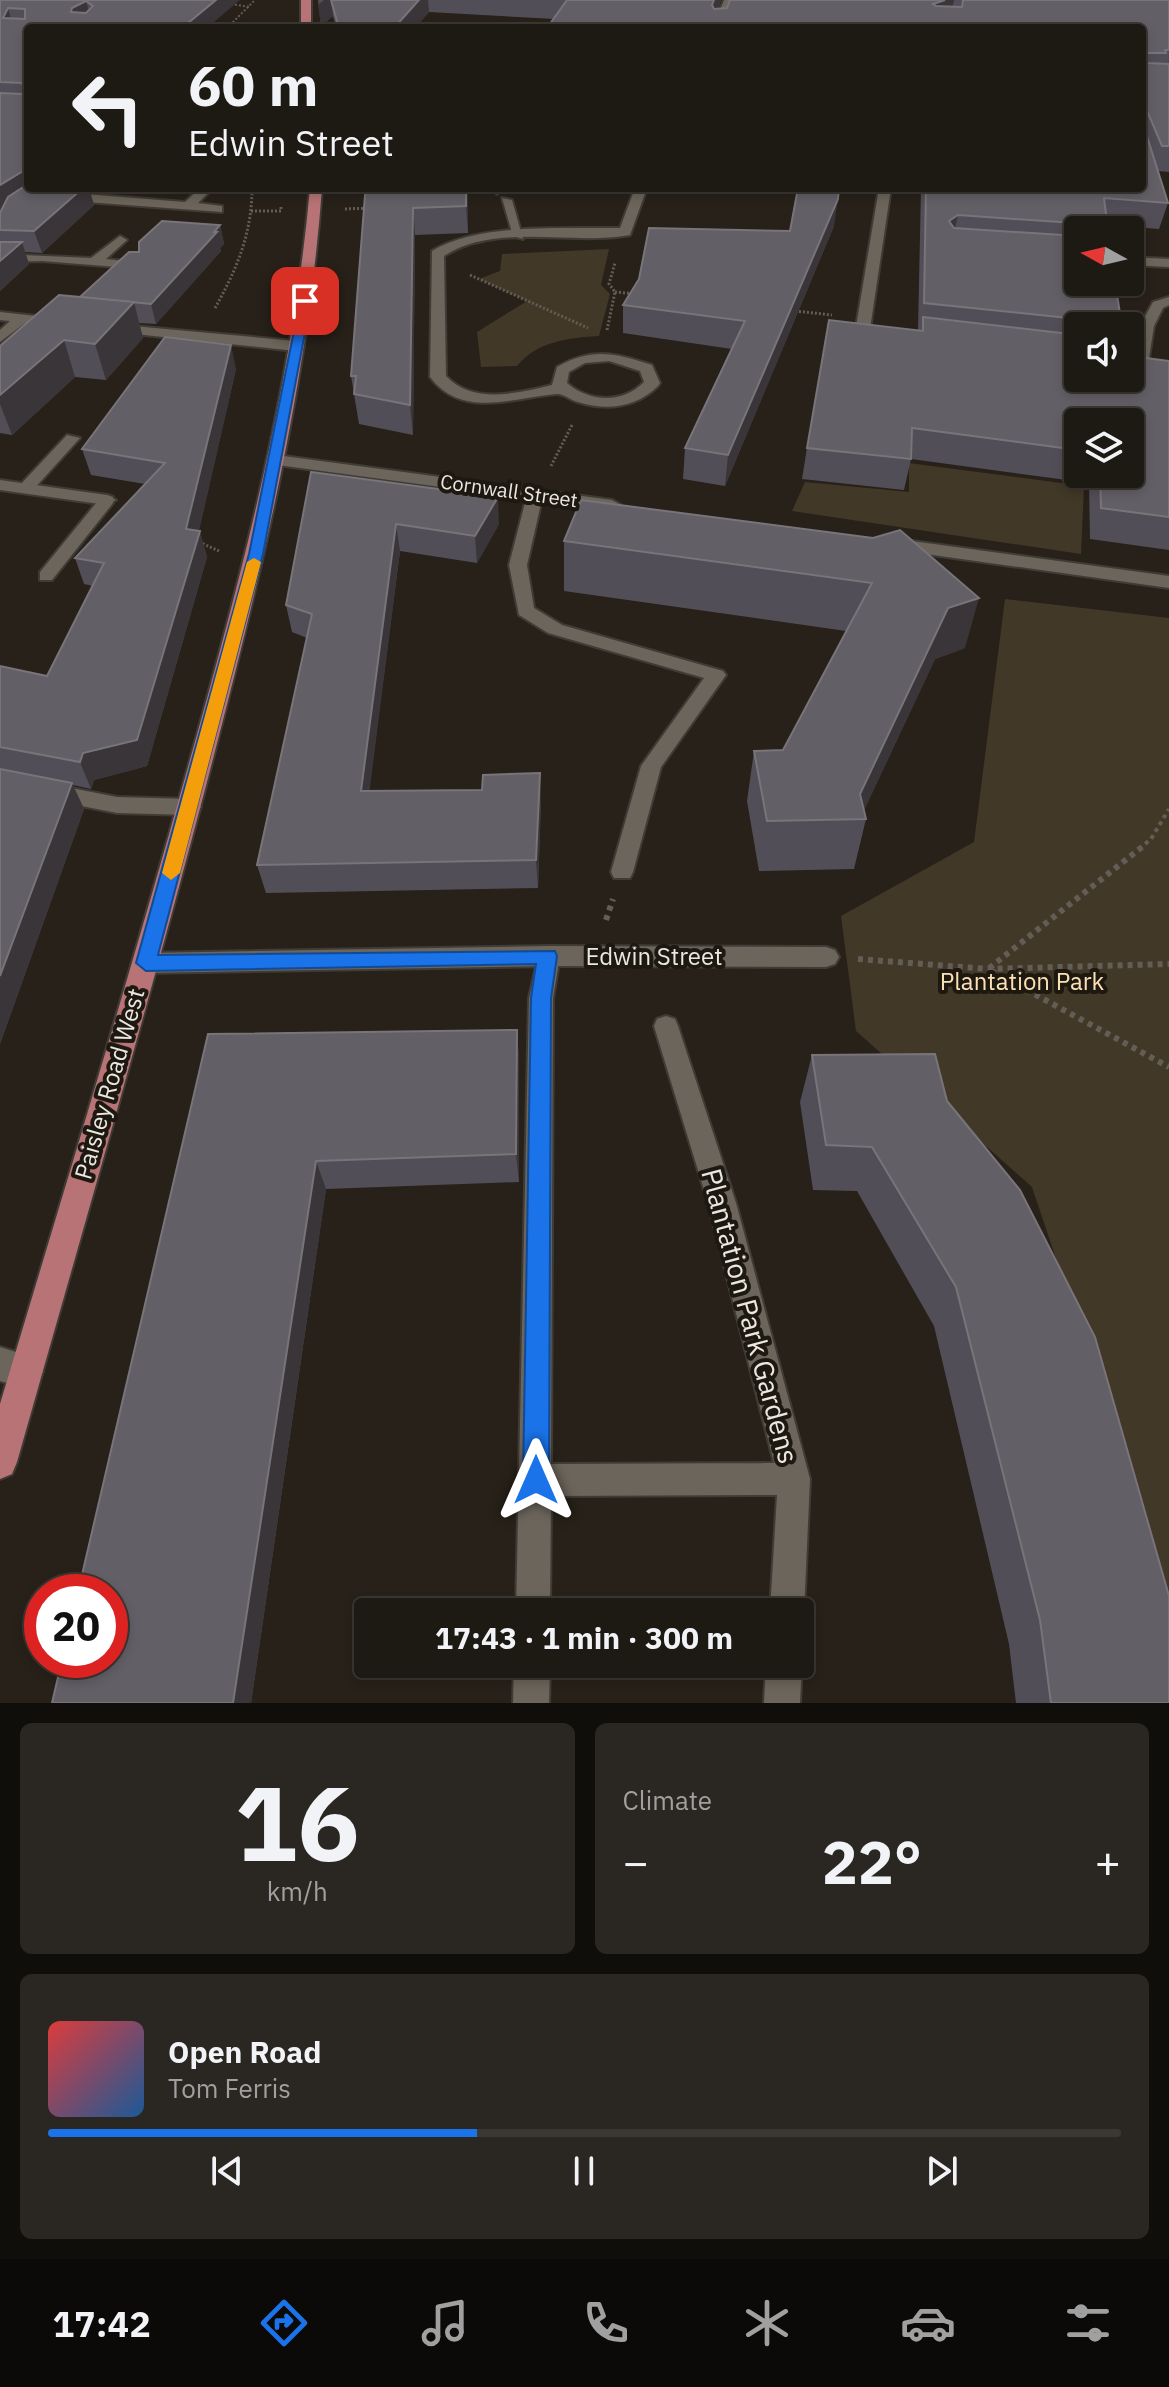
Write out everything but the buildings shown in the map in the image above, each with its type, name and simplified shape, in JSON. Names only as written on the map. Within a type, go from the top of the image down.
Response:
[{"type":"main road","points":[[306,0],[306,24]]},
{"type":"main road","name":"Paisley Road West","points":[[0,1462],[13,1367],[146,963],[256,554],[310,279],[316,192]]},
{"type":"street","points":[[720,24],[729,0]]},
{"type":"street","points":[[188,206],[203,192]]},
{"type":"street","points":[[562,388],[558,377],[562,370],[595,356],[636,362],[652,375],[646,390],[622,401],[589,400],[562,388],[520,396],[481,398],[447,388],[438,379],[437,254],[450,243],[463,240],[625,232],[640,192]]},
{"type":"street","points":[[884,192],[863,326],[908,338]]},
{"type":"street","points":[[38,194],[218,209]]},
{"type":"street","points":[[94,262],[120,240]]},
{"type":"street","points":[[0,258],[137,266]]},
{"type":"street","points":[[0,316],[296,346]]},
{"type":"street","points":[[0,338],[22,318]]},
{"type":"street","name":"Cornwall Street","points":[[276,460],[628,508]]},
{"type":"street","points":[[0,485],[107,500]]},
{"type":"street","points":[[877,542],[1169,582]]},
{"type":"street","points":[[0,782],[117,805],[189,807]]},
{"type":"street","name":"Edwin Street","points":[[146,963],[548,956],[826,957]]},
{"type":"lane","points":[[500,192],[519,236]]},
{"type":"lane","points":[[1144,262],[1169,263]]},
{"type":"lane","points":[[1144,349],[1147,326],[1158,305],[1169,301]]},
{"type":"lane","points":[[26,488],[72,438]]},
{"type":"lane","points":[[535,495],[518,565],[525,611],[555,629],[716,675],[651,766],[622,872]]},
{"type":"lane","points":[[46,576],[107,500]]},
{"type":"lane","points":[[533,1598],[541,998],[548,956]]},
{"type":"lane","name":"Plantation Park Gardens","points":[[666,1026],[722,1203],[794,1479],[788,1598]]},
{"type":"lane","points":[[536,1480],[794,1479]]},
{"type":"lane","points":[[531,1703],[532,1678]]},
{"type":"lane","points":[[782,1703],[783,1678]]},
{"type":"path","points":[[232,24],[255,0]]},
{"type":"path","points":[[230,4],[251,7]]},
{"type":"path","points":[[198,336],[247,249],[253,211],[252,192]]},
{"type":"path","points":[[332,210],[377,207]]},
{"type":"path","points":[[625,232],[609,284],[615,292],[646,295]]},
{"type":"path","points":[[466,273],[593,330]]},
{"type":"path","points":[[606,336],[615,292]]},
{"type":"path","points":[[786,310],[863,326]]},
{"type":"path","points":[[535,495],[574,421]]},
{"type":"path","points":[[192,538],[220,551],[256,554]]},
{"type":"path","points":[[988,969],[1151,839],[1169,809]]},
{"type":"path","points":[[594,956],[622,872]]},
{"type":"path","points":[[826,957],[988,969],[1169,964]]},
{"type":"path","points":[[988,969],[1169,1067]]},
{"type":"green space","points":[[609,249],[601,285],[610,294],[599,336],[544,346],[517,366],[481,367],[477,332],[527,301],[479,279],[500,271],[502,254]]},
{"type":"green space","points":[[909,463],[1064,483],[1064,488],[1084,488],[1081,554],[792,511],[805,482],[909,492]]},
{"type":"green space","name":"Plantation Park","points":[[1005,599],[1169,618],[1169,1595],[1032,1187],[856,1031],[841,916],[974,842]]},
{"type":"slow traffic","points":[[171,873],[254,562]]},
{"type":"route","points":[[305,301],[256,554],[146,963],[548,956],[541,998],[536,1480]]}]
